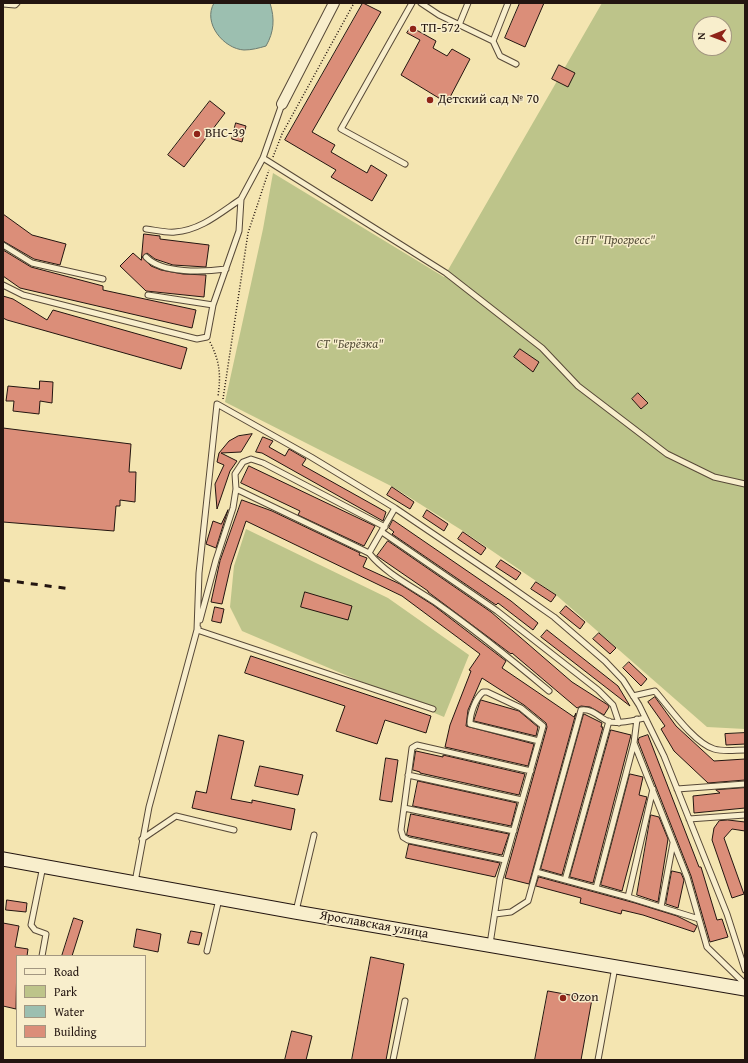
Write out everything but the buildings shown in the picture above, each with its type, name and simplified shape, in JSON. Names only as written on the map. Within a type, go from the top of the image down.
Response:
[{"type":"main road","name":"Ярославская улица","points":[[3,859],[295,912],[745,989]]},
{"type":"street","points":[[282,104],[334,3]]},
{"type":"lane","points":[[3,4],[15,5],[17,3]]},
{"type":"lane","points":[[405,164],[341,129],[412,3]]},
{"type":"lane","points":[[421,3],[439,15],[493,41],[500,56],[516,64]]},
{"type":"lane","points":[[459,25],[468,3]]},
{"type":"lane","points":[[493,41],[508,3]]},
{"type":"lane","points":[[3,285],[23,295],[197,339],[207,337],[213,305],[239,231],[241,199],[263,158],[282,104]]},
{"type":"lane","points":[[263,158],[446,273],[542,348],[578,386],[667,454],[714,477],[745,484]]},
{"type":"lane","points":[[146,229],[173,232],[195,229],[211,220],[241,199]]},
{"type":"lane","points":[[3,245],[32,263],[103,279]]},
{"type":"lane","points":[[146,256],[150,262],[159,266],[203,272],[226,269]]},
{"type":"lane","points":[[148,295],[213,305]]},
{"type":"lane","points":[[198,630],[199,573],[219,405],[311,456],[395,508],[554,616],[623,680],[645,718],[677,789],[727,914],[745,970]]},
{"type":"lane","points":[[135,882],[142,839],[168,733],[198,630],[216,560],[233,508],[236,489],[235,474],[243,462],[251,459],[263,463],[383,530],[497,611],[598,690],[613,705],[619,723]]},
{"type":"lane","points":[[236,489],[369,554],[378,566],[411,585],[484,637],[549,691]]},
{"type":"lane","points":[[369,554],[395,508]]},
{"type":"lane","points":[[198,630],[433,709]]},
{"type":"lane","points":[[633,696],[654,691],[689,730],[712,748],[723,751],[745,750]]},
{"type":"lane","points":[[490,945],[500,879],[531,771],[539,741],[543,726],[521,708],[487,692],[483,692],[478,696],[470,719],[470,724],[539,741]]},
{"type":"lane","points":[[495,914],[511,912],[528,901],[581,710],[591,710],[609,721],[619,723],[645,718]]},
{"type":"lane","points":[[596,888],[634,743],[637,720]]},
{"type":"lane","points":[[565,880],[609,721]]},
{"type":"lane","points":[[634,743],[687,877],[707,947],[745,984]]},
{"type":"lane","points":[[505,860],[408,840],[403,837],[401,830],[412,748],[418,745],[531,771]]},
{"type":"lane","points":[[408,776],[522,800]]},
{"type":"lane","points":[[677,789],[745,784]]},
{"type":"lane","points":[[628,897],[653,789]]},
{"type":"lane","points":[[404,808],[514,831]]},
{"type":"lane","points":[[689,819],[745,814]]},
{"type":"lane","points":[[142,839],[176,816],[234,830]]},
{"type":"lane","points":[[295,912],[314,835]]},
{"type":"lane","points":[[661,907],[673,843]]},
{"type":"lane","points":[[42,955],[46,934],[35,930],[31,925],[43,866]]},
{"type":"lane","points":[[536,872],[628,897],[699,919]]},
{"type":"lane","points":[[207,951],[219,898]]},
{"type":"lane","points":[[598,1060],[615,967]]},
{"type":"lane","points":[[393,1060],[405,1001]]},
{"type":"path","points":[[219,405],[248,233],[271,162],[282,134],[354,3]]},
{"type":"path","points":[[207,337],[218,357],[220,380],[219,405]]},
{"type":"green space","points":[[602,3],[745,3],[745,729],[707,727],[555,594],[463,531],[393,487],[225,402],[263,229],[273,173],[444,277]]},
{"type":"green space","points":[[246,529],[388,598],[469,655],[444,717],[242,631],[230,607],[234,566]]},
{"type":"water","points":[[214,3],[270,3],[273,14],[273,25],[271,36],[266,46],[244,50],[236,49],[229,45],[217,34],[213,26],[211,11]]},
{"type":"railway","points":[[3,580],[71,589]]},
{"type":"place","name":"ТП-572","points":[[413,29]]},
{"type":"place","name":"Детский сад № 70","points":[[430,100]]},
{"type":"place","name":"ВНС-39","points":[[197,134]]},
{"type":"place","name":"Ozon","points":[[563,998]]},
{"type":"park label","name":"СНТ \"Прогресс\"","points":[[615,241]]},
{"type":"park label","name":"СТ \"Берёзка\"","points":[[350,345]]}]
